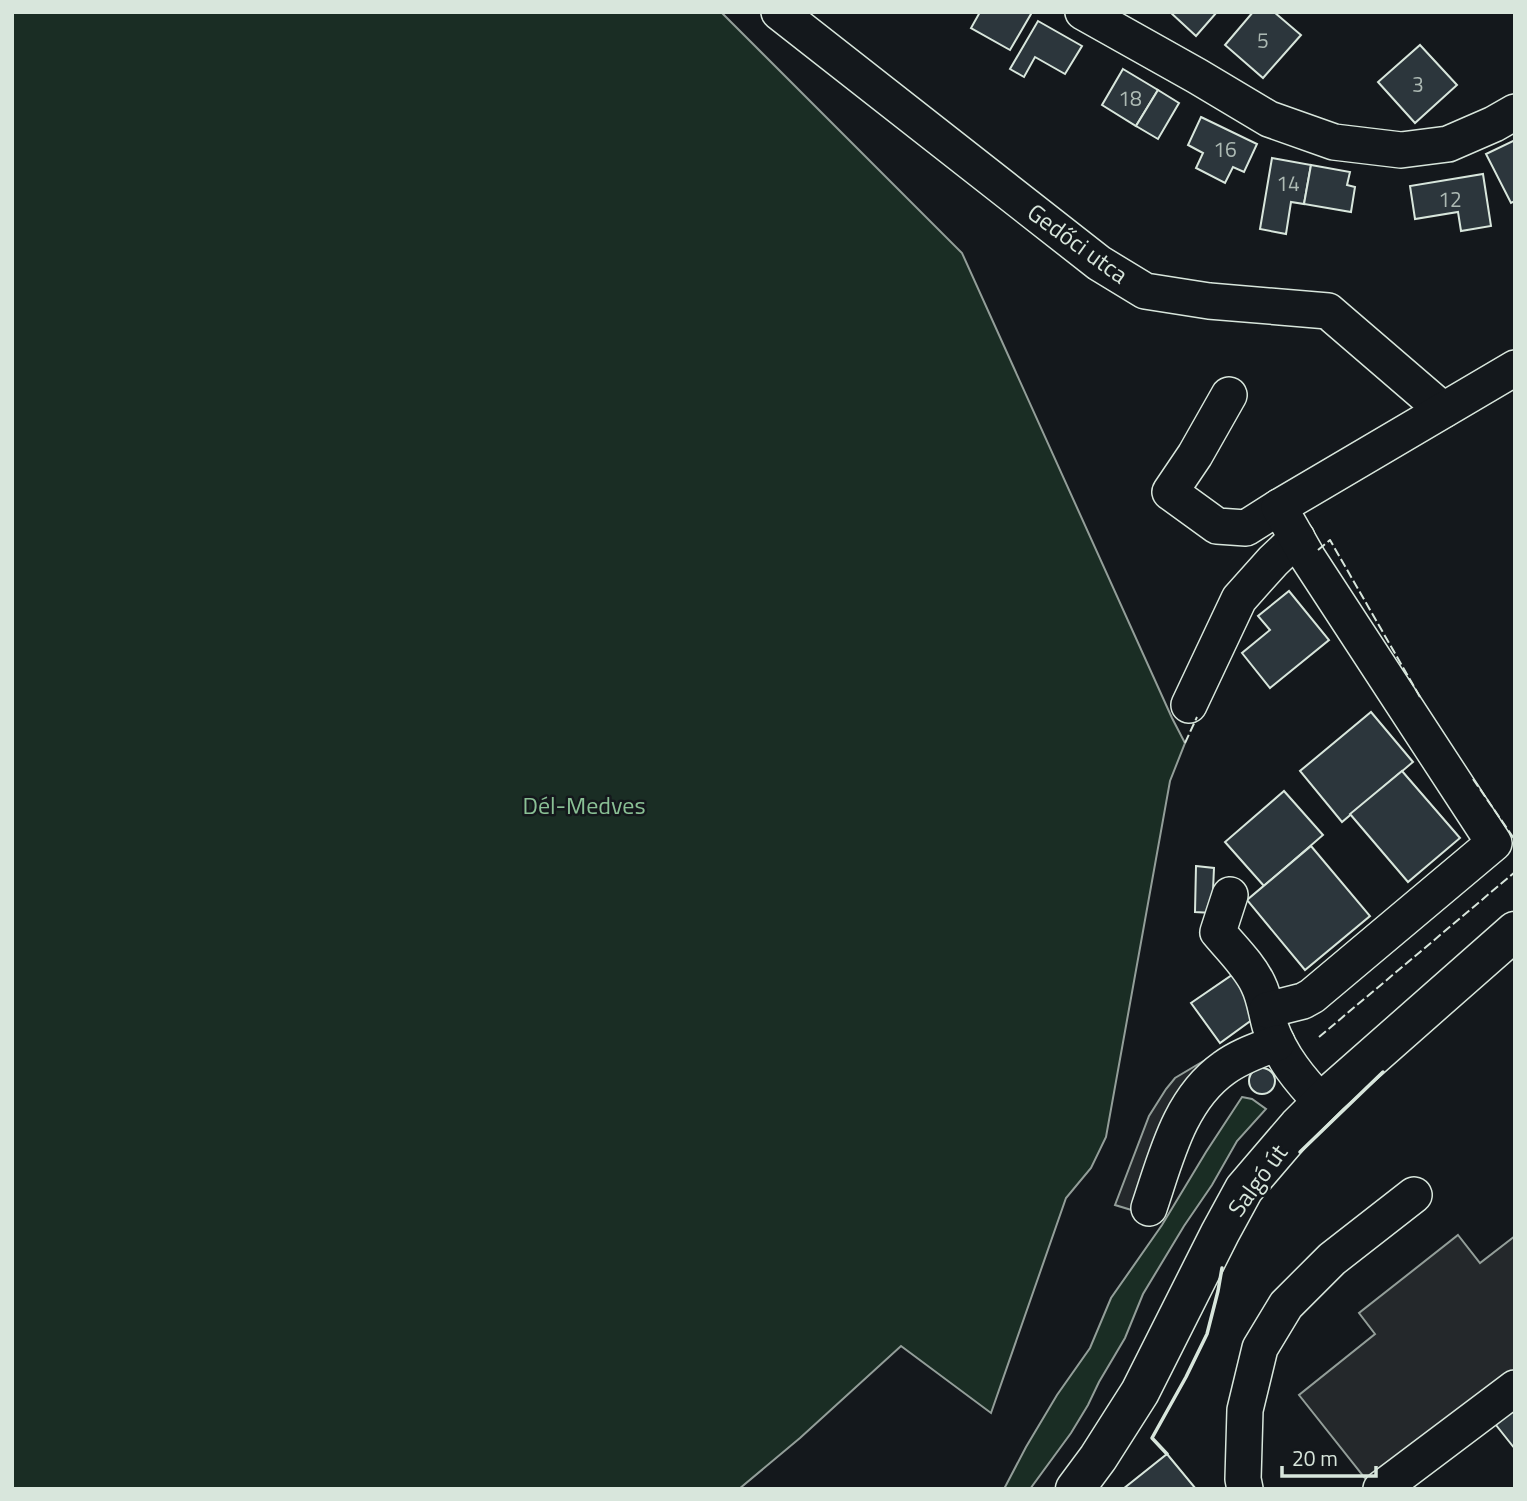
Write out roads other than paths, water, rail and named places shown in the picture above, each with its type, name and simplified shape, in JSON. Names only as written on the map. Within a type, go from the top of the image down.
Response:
[{"type":"main road","name":"Salgó út","points":[[1075,1489],[1140,1392],[1244,1189],[1298,1126],[1329,1095],[1515,931]]},
{"type":"street","name":"Gedőci utca","points":[[779,12],[1099,262],[1145,291],[1209,301],[1328,311],[1443,410]]},
{"type":"street","points":[[1083,12],[1269,119],[1334,142],[1401,150],[1448,144],[1494,124],[1515,111]]},
{"type":"street","points":[[1229,395],[1195,455],[1170,492],[1217,526],[1246,528],[1515,368]]},
{"type":"street","points":[[1149,1208],[1181,1120],[1199,1092],[1224,1068],[1254,1051],[1272,1026],[1312,996],[1494,844],[1279,507]]},
{"type":"street","points":[[1189,705],[1239,599],[1273,561],[1303,548]]},
{"type":"street","points":[[1230,895],[1218,932],[1259,985],[1272,1026],[1290,1067],[1322,1103]]},
{"type":"street","points":[[1245,1489],[1245,1410],[1260,1348],[1286,1305],[1332,1259],[1414,1195]]},
{"type":"street","points":[[1381,1489],[1515,1388]]},
{"type":"park label","name":"Dél-Medves","points":[[584,805]]}]
